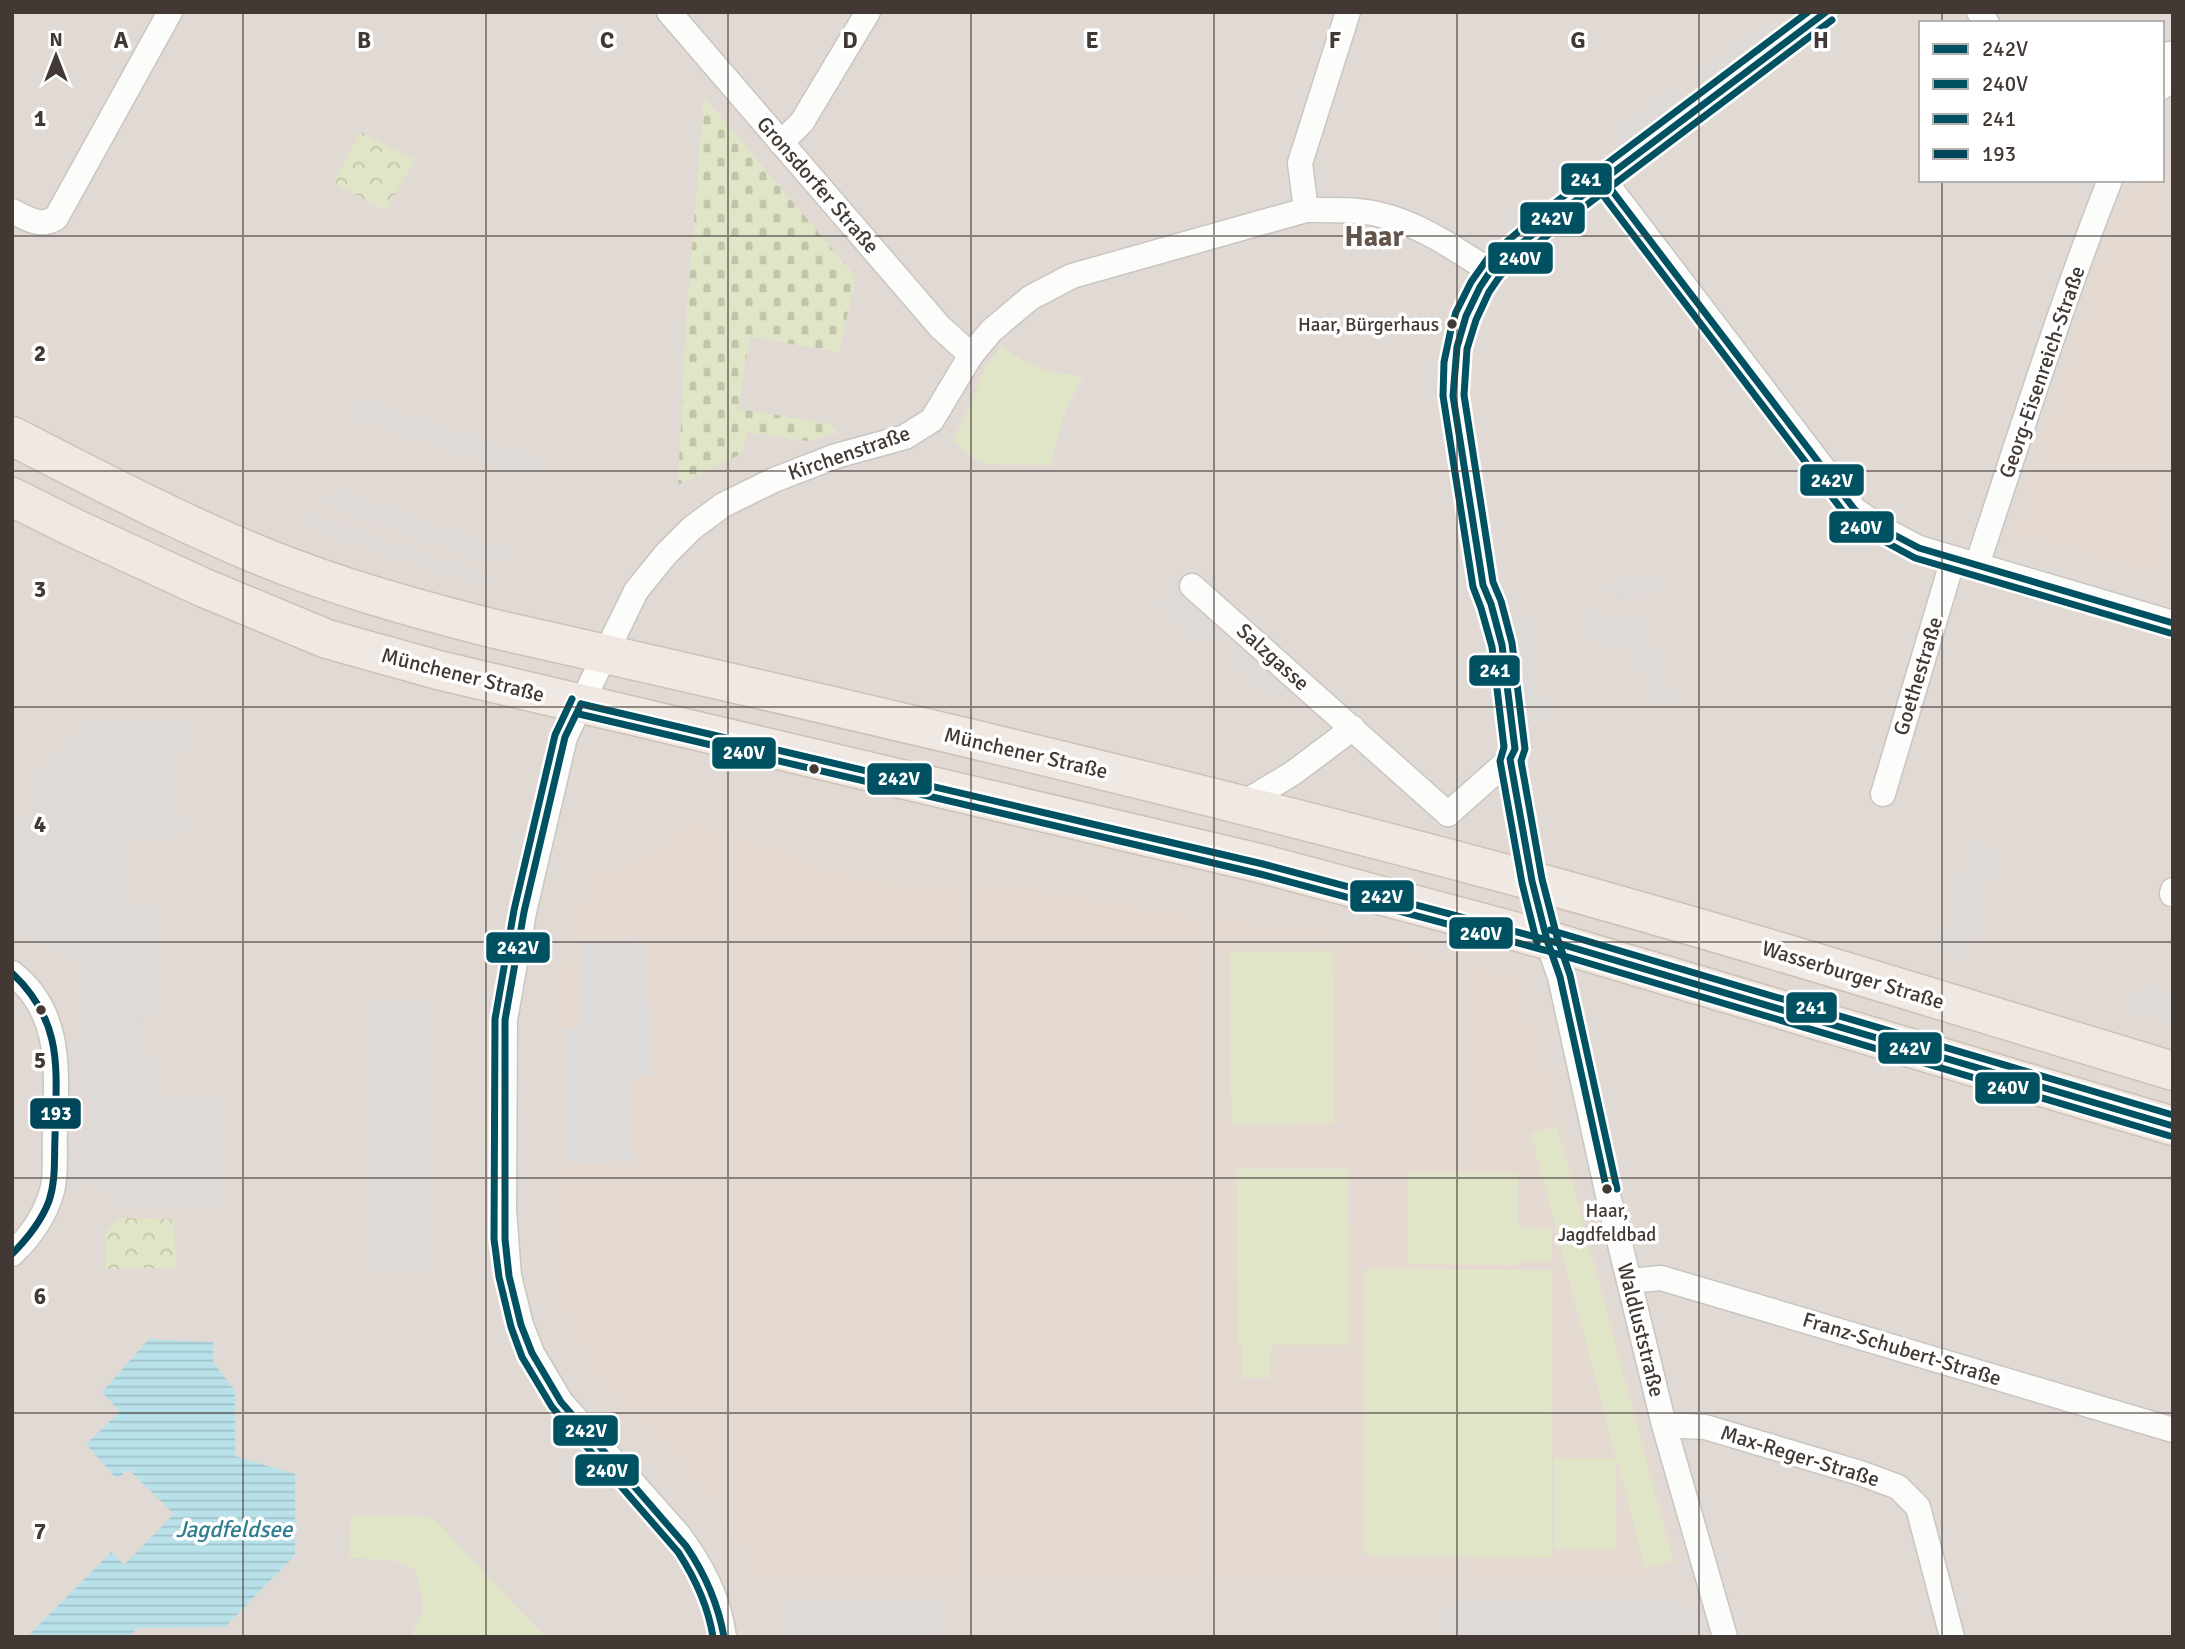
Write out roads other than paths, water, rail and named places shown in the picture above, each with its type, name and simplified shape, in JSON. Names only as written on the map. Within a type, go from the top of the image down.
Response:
[{"type":"main road","name":"Münchener Straße","points":[[12,436],[115,488],[262,556],[404,605],[1242,804],[1532,881]]},
{"type":"main road","name":"Münchener Straße","points":[[12,497],[202,587],[327,639],[438,670],[1263,863],[1547,940]]},
{"type":"main road","name":"Wasserburger Straße","points":[[1532,881],[2173,1071]]},
{"type":"main road","points":[[1547,940],[2173,1126]]},
{"type":"street","points":[[12,211],[34,222],[55,218],[170,12]]},
{"type":"street","name":"Gronsdorfer Straße","points":[[669,12],[940,327],[971,355]]},
{"type":"street","points":[[781,143],[802,122],[868,12]]},
{"type":"street","points":[[1306,210],[1300,163],[1348,12]]},
{"type":"street","name":"Waldluststraße","points":[[1725,1637],[1664,1425],[1606,1191],[1560,976],[1547,940],[1532,881],[1510,759],[1515,749],[1499,626],[1483,585],[1453,396],[1452,374],[1463,324],[1490,271],[1535,230],[1826,12]]},
{"type":"street","points":[[2164,83],[2169,72],[2168,52]]},
{"type":"street","points":[[1604,180],[1855,510],[1882,529],[1919,548],[2173,623]]},
{"type":"street","name":"Georg-Eisenreich-Straße","points":[[1965,562],[2040,372],[2109,182]]},
{"type":"street","name":"Kirchenstraße","points":[[724,1637],[717,1602],[693,1555],[678,1534],[561,1402],[532,1353],[521,1325],[509,1276],[504,1210],[505,1020],[508,994],[524,912],[565,737],[636,591],[666,554],[692,528],[723,505],[774,480],[836,456],[905,437],[932,420],[971,355],[991,331],[1030,298],[1072,276],[1306,210],[1378,214],[1414,226],[1490,271]]},
{"type":"street","name":"Goethestraße","points":[[1883,794],[1965,562]]},
{"type":"street","name":"Salzgasse","points":[[1192,586],[1448,814]]},
{"type":"street","points":[[1242,804],[1293,773],[1353,728]]},
{"type":"street","points":[[1437,856],[1448,814],[1510,759]]},
{"type":"street","points":[[12,1254],[42,1218],[53,1189],[56,1065],[54,1044],[37,1001],[14,974]]},
{"type":"street","name":"Franz-Schubert-Straße","points":[[1629,1281],[1661,1278],[2173,1430]]},
{"type":"street","name":"Max-Reger-Straße","points":[[1664,1425],[1705,1427],[1898,1487],[1918,1507],[1952,1637]]},
{"type":"water","name":"Jagdfeldsee","points":[[149,1339],[213,1342],[213,1362],[235,1391],[235,1456],[295,1474],[295,1555],[225,1627],[138,1628],[129,1637],[27,1637],[111,1552],[124,1565],[174,1514],[128,1469],[117,1479],[86,1444],[120,1412],[102,1392]]},
{"type":"place","name":"Haar, Bürgerhaus","points":[[1452,324]]},
{"type":"place","name":"Haar, Jagdfeldbad","points":[[1607,1189]]},
{"type":"district","name":"Haar","points":[[1374,236]]}]
